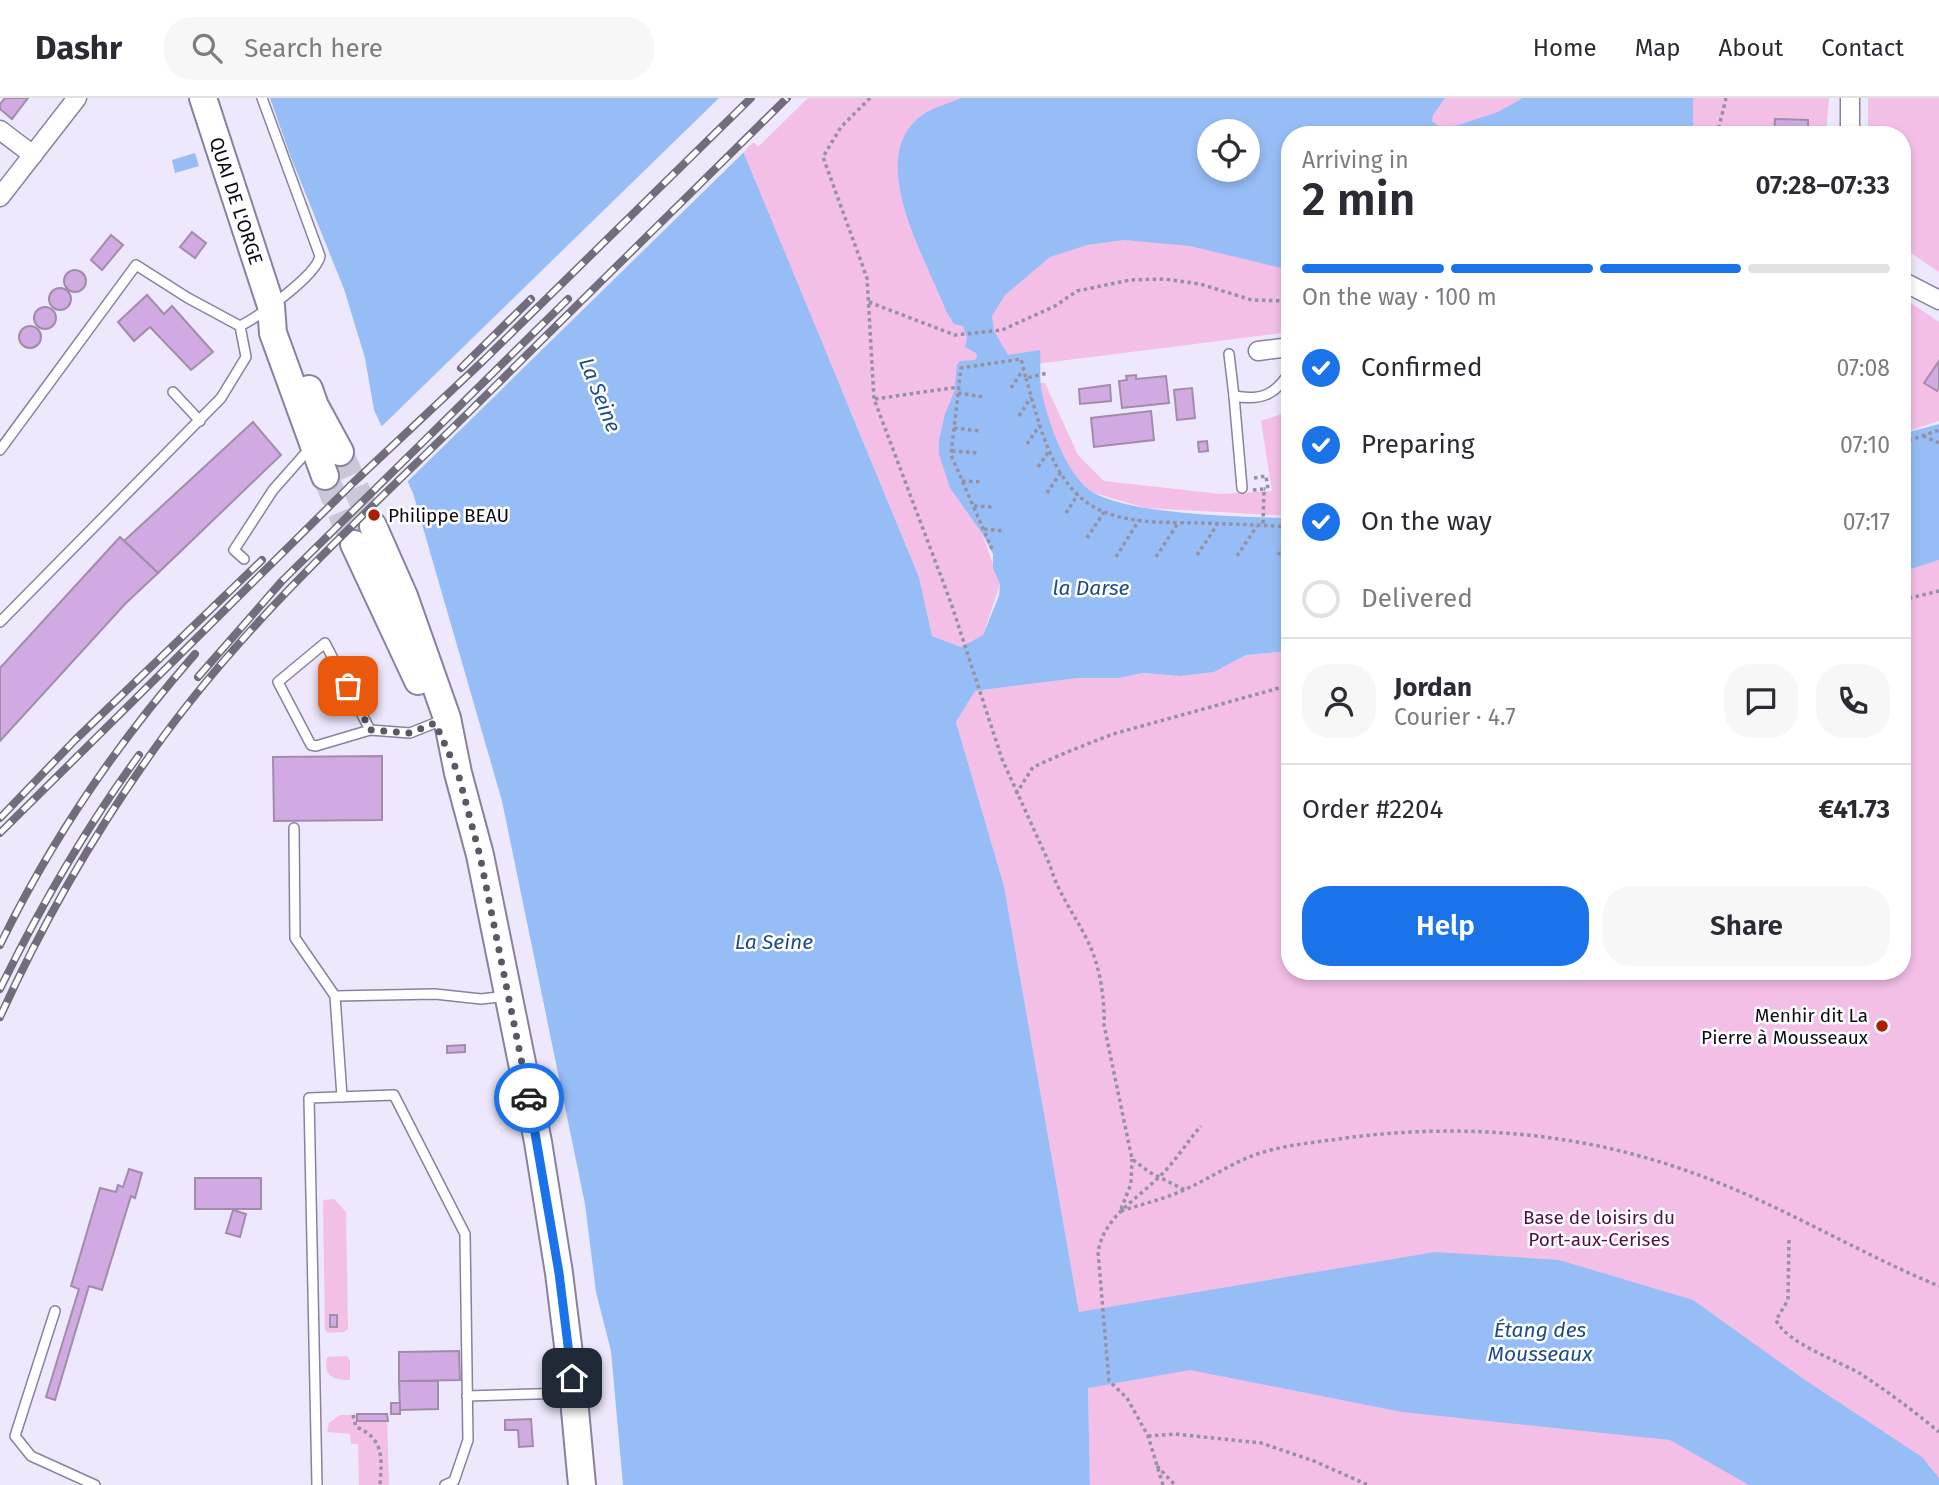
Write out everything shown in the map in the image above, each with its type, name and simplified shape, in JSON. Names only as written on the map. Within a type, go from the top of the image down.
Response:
[{"type":"main road","name":"QUAI DE L'ORGE","points":[[201,99],[271,306],[274,332],[325,476]]},
{"type":"main road","name":"QUAI DE L'ORGE","points":[[271,306],[287,328],[314,406],[340,452]]},
{"type":"main road","points":[[373,526],[404,596],[458,773],[480,856],[538,1142],[551,1221],[574,1392],[582,1485]]},
{"type":"main road","points":[[354,544],[441,721]]},
{"type":"street","points":[[0,197],[77,98]]},
{"type":"street","points":[[1850,98],[1850,126]]},
{"type":"street","points":[[0,130],[33,155]]},
{"type":"street","points":[[1911,286],[1939,300]]},
{"type":"street","points":[[1258,351],[1281,348]]},
{"type":"lane","points":[[240,326],[271,306],[317,266],[320,256],[262,98]]},
{"type":"lane","points":[[0,450],[136,265],[188,298],[240,326]]},
{"type":"lane","points":[[0,622],[222,398],[246,357],[240,326]]},
{"type":"lane","points":[[1229,354],[1242,488]]},
{"type":"lane","points":[[1234,396],[1257,399],[1266,397],[1281,385]]},
{"type":"lane","points":[[173,392],[200,421]]},
{"type":"lane","points":[[244,559],[234,550],[272,490],[313,446]]},
{"type":"lane","points":[[370,730],[326,642],[278,682],[311,745],[316,746],[370,730],[410,733],[441,721]]},
{"type":"lane","points":[[294,828],[295,938],[335,996],[342,1097]]},
{"type":"lane","points":[[335,996],[435,994],[481,999],[508,996]]},
{"type":"lane","points":[[317,1485],[309,1098],[394,1095],[465,1234],[468,1440],[454,1481],[444,1485]]},
{"type":"lane","points":[[55,1311],[15,1436],[31,1456],[95,1485]]},
{"type":"lane","points":[[467,1396],[574,1392]]},
{"type":"path","points":[[870,98],[841,127],[823,157],[867,278],[874,399],[951,603],[991,729],[1016,794],[1043,849],[1055,883],[1090,946],[1105,1004],[1104,1025],[1132,1159],[1131,1184],[1121,1211]]},
{"type":"path","points":[[1719,126],[1726,98]]},
{"type":"path","points":[[869,302],[955,335],[1002,330],[1055,306],[1077,291],[1130,280],[1164,279],[1200,284],[1252,300],[1281,301]]},
{"type":"path","points":[[992,549],[951,455],[961,368],[1021,359],[1040,425],[1061,472],[1078,494],[1104,512],[1139,520],[1281,526]]},
{"type":"path","points":[[1011,388],[1024,369]]},
{"type":"path","points":[[1026,378],[1048,373]]},
{"type":"path","points":[[874,399],[959,387]]},
{"type":"path","points":[[958,393],[984,397]]},
{"type":"path","points":[[1019,416],[1031,396]]},
{"type":"path","points":[[1027,443],[1040,425]]},
{"type":"path","points":[[954,428],[980,431]]},
{"type":"path","points":[[1911,440],[1939,430]]},
{"type":"path","points":[[1923,436],[1939,443]]},
{"type":"path","points":[[951,450],[978,453]]},
{"type":"path","points":[[1038,467],[1050,450]]},
{"type":"path","points":[[1047,493],[1061,472]]},
{"type":"path","points":[[1264,489],[1268,489],[1266,479]]},
{"type":"path","points":[[962,481],[983,482]]},
{"type":"path","points":[[1066,513],[1078,494]]},
{"type":"path","points":[[1237,556],[1260,525],[1264,498]]},
{"type":"path","points":[[973,506],[992,508]]},
{"type":"path","points":[[1087,538],[1104,512]]},
{"type":"path","points":[[1115,557],[1139,520]]},
{"type":"path","points":[[1156,557],[1178,522]]},
{"type":"path","points":[[1197,555],[1217,524]]},
{"type":"path","points":[[983,529],[1003,531]]},
{"type":"path","points":[[1278,555],[1281,551]]},
{"type":"path","points":[[1911,598],[1939,591]]},
{"type":"path","points":[[1016,794],[1033,767],[1072,750],[1114,734],[1281,688]]},
{"type":"path","points":[[1163,1485],[1148,1436],[1127,1398],[1109,1381],[1098,1252],[1103,1234],[1121,1211],[1160,1177],[1201,1126]]},
{"type":"path","points":[[1121,1211],[1185,1190],[1218,1171],[1254,1156],[1323,1141],[1442,1130],[1487,1130],[1555,1137],[1627,1153],[1709,1178],[1783,1211],[1895,1268],[1939,1286]]},
{"type":"path","points":[[1132,1159],[1185,1190]]},
{"type":"path","points":[[1789,1240],[1788,1300],[1776,1320],[1783,1331],[1828,1359],[1859,1373],[1915,1411],[1939,1432]]},
{"type":"path","points":[[354,1415],[356,1427],[372,1435],[377,1441],[380,1485]]},
{"type":"path","points":[[1148,1436],[1175,1434],[1261,1443],[1314,1461],[1368,1485]]},
{"type":"path","points":[[1156,1466],[1175,1485]]},
{"type":"green space","points":[[808,98],[1829,98],[1827,126],[1281,126],[1281,333],[956,374],[954,392],[982,533],[1000,584],[983,635],[961,647],[932,636],[919,577],[841,388],[836,389],[743,152],[754,142],[758,147]]},
{"type":"green space","points":[[1868,98],[1939,98],[1939,272],[1911,253],[1911,126],[1868,126]]},
{"type":"green space","points":[[1911,303],[1939,322],[1939,421],[1911,430]]},
{"type":"green space","points":[[1032,383],[1045,383],[1078,455],[1104,481],[1221,494],[1272,491],[1261,421],[1281,414],[1281,516],[1146,508],[1084,490],[1054,447]]},
{"type":"green space","name":"Base de loisirs du Port-aux-Cerises","points":[[1939,560],[1939,1485],[1090,1485],[1088,1388],[1079,1312],[1004,886],[956,722],[975,691],[1078,678],[1119,678],[1143,673],[1180,676],[1213,672],[1246,655],[1281,652],[1281,980],[1911,980],[1911,569]]},
{"type":"green space","points":[[334,1199],[346,1212],[348,1329],[344,1332],[328,1333],[325,1330],[323,1200]]},
{"type":"green space","points":[[347,1356],[350,1360],[350,1380],[331,1376],[327,1369],[327,1357]]},
{"type":"green space","points":[[387,1414],[389,1485],[359,1485],[358,1444],[351,1444],[350,1434],[327,1432],[329,1423],[340,1415]]},
{"type":"water","name":"La Seine","points":[[270,98],[721,98],[919,577],[932,636],[961,647],[983,635],[999,596],[1000,584],[993,568],[993,554],[982,533],[950,488],[939,454],[939,440],[954,392],[957,365],[960,361],[975,360],[977,357],[976,353],[965,347],[967,338],[963,326],[954,324],[946,311],[916,241],[899,187],[898,161],[903,138],[917,119],[961,98],[1445,98],[1433,115],[1432,121],[1438,126],[1281,126],[1281,268],[1190,246],[1124,240],[1087,245],[1050,257],[1005,295],[992,316],[994,331],[1008,355],[1040,350],[1041,388],[1053,431],[1072,470],[1088,489],[1104,498],[1155,509],[1281,518],[1281,652],[1246,655],[1214,672],[1180,676],[1143,673],[1119,678],[1078,678],[975,691],[956,722],[1004,886],[1079,1312],[1435,1252],[1559,1260],[1693,1300],[1805,1380],[1922,1457],[1939,1478],[1939,1485],[1749,1485],[1670,1440],[1402,1412],[1190,1370],[1088,1388],[1090,1485],[623,1485],[611,1351],[596,1292],[585,1204],[502,801],[413,493],[374,410],[365,358],[344,289]]},
{"type":"water","name":"La Seine","points":[[1523,98],[1693,98],[1693,126],[1455,126],[1498,112]]},
{"type":"water","points":[[195,153],[199,166],[175,173],[172,160]]},
{"type":"water","points":[[1939,424],[1939,560],[1911,569],[1911,432]]},
{"type":"pier","points":[[719,98],[725,98],[746,150],[405,484],[379,429]]},
{"type":"building","points":[[5,98],[28,98],[12,119],[0,109]]},
{"type":"building","points":[[1775,119],[1808,120],[1808,126],[1775,126]]},
{"type":"building","points":[[192,232],[206,243],[195,258],[180,247]]},
{"type":"building","points":[[111,235],[123,245],[102,270],[91,260]]},
{"type":"building","points":[[75,270],[83,273],[86,281],[83,289],[75,292],[67,289],[64,281],[67,273]]},
{"type":"building","points":[[60,288],[68,291],[71,299],[68,307],[60,310],[52,307],[49,299],[52,291]]},
{"type":"building","points":[[147,295],[164,314],[172,306],[213,352],[191,370],[150,327],[134,341],[118,322]]},
{"type":"building","points":[[45,307],[53,310],[56,318],[53,326],[45,329],[37,326],[34,318],[37,310]]},
{"type":"building","points":[[30,326],[38,329],[41,337],[38,345],[30,348],[22,345],[19,337],[22,329]]},
{"type":"building","points":[[1939,361],[1939,388],[1937,391],[1924,383]]},
{"type":"building","points":[[1136,375],[1136,379],[1166,376],[1169,403],[1122,408],[1119,381],[1127,380],[1126,376]]},
{"type":"building","points":[[1110,385],[1111,401],[1080,404],[1079,389]]},
{"type":"building","points":[[1192,388],[1195,418],[1177,420],[1174,390]]},
{"type":"building","points":[[1151,411],[1154,440],[1094,447],[1091,418]]},
{"type":"building","points":[[253,422],[281,455],[158,573],[124,541]]},
{"type":"building","points":[[1207,441],[1208,451],[1199,452],[1198,442]]},
{"type":"building","points":[[120,537],[158,573],[125,604],[0,741],[0,668]]},
{"type":"building","points":[[382,756],[382,820],[274,821],[273,757]]},
{"type":"building","points":[[465,1045],[465,1052],[447,1053],[447,1046]]},
{"type":"building","points":[[129,1169],[142,1173],[135,1198],[131,1196],[102,1290],[89,1286],[55,1400],[46,1397],[79,1289],[71,1286],[100,1188],[116,1192],[118,1185],[123,1187]]},
{"type":"building","points":[[195,1178],[261,1178],[261,1209],[195,1209]]},
{"type":"building","points":[[233,1210],[246,1214],[240,1237],[226,1233]]},
{"type":"building","points":[[330,1315],[337,1315],[337,1327],[330,1327]]},
{"type":"building","points":[[459,1351],[460,1380],[399,1381],[399,1352]]},
{"type":"building","points":[[399,1381],[438,1381],[438,1409],[400,1410]]},
{"type":"building","points":[[391,1403],[400,1403],[400,1414],[391,1414]]},
{"type":"building","points":[[357,1414],[387,1414],[388,1421],[357,1421]]},
{"type":"building","points":[[531,1419],[533,1446],[519,1447],[518,1430],[505,1430],[505,1420]]},
{"type":"tunnel","points":[[340,452],[373,526]]},
{"type":"tunnel","points":[[325,476],[354,544]]},
{"type":"railway","points":[[0,833],[354,482],[484,360],[751,98]]},
{"type":"railway","points":[[0,1017],[54,908],[95,838],[163,737],[233,650],[349,529],[787,98]]},
{"type":"railway","points":[[461,368],[531,299]]},
{"type":"railway","points":[[198,677],[282,581],[568,299]]},
{"type":"railway","points":[[0,818],[75,740],[262,560]]},
{"type":"railway","points":[[0,945],[41,868],[88,793],[139,722],[195,654]]},
{"type":"railway","points":[[0,989],[64,869],[139,755]]},
{"type":"way so far","points":[[348,686],[370,730],[410,733],[435,723],[458,773],[480,856],[529,1098]]},
{"type":"place","name":"Philippe BEAU","points":[[374,515]]},
{"type":"place","name":"Menhir dit La Pierre à Mousseaux","points":[[1882,1026]]},
{"type":"route","points":[[529,1098],[559,1273],[572,1378]]},
{"type":"water label","name":"la Darse","points":[[1091,588]]},
{"type":"water label","name":"Étang des Mousseaux","points":[[1540,1342]]}]
